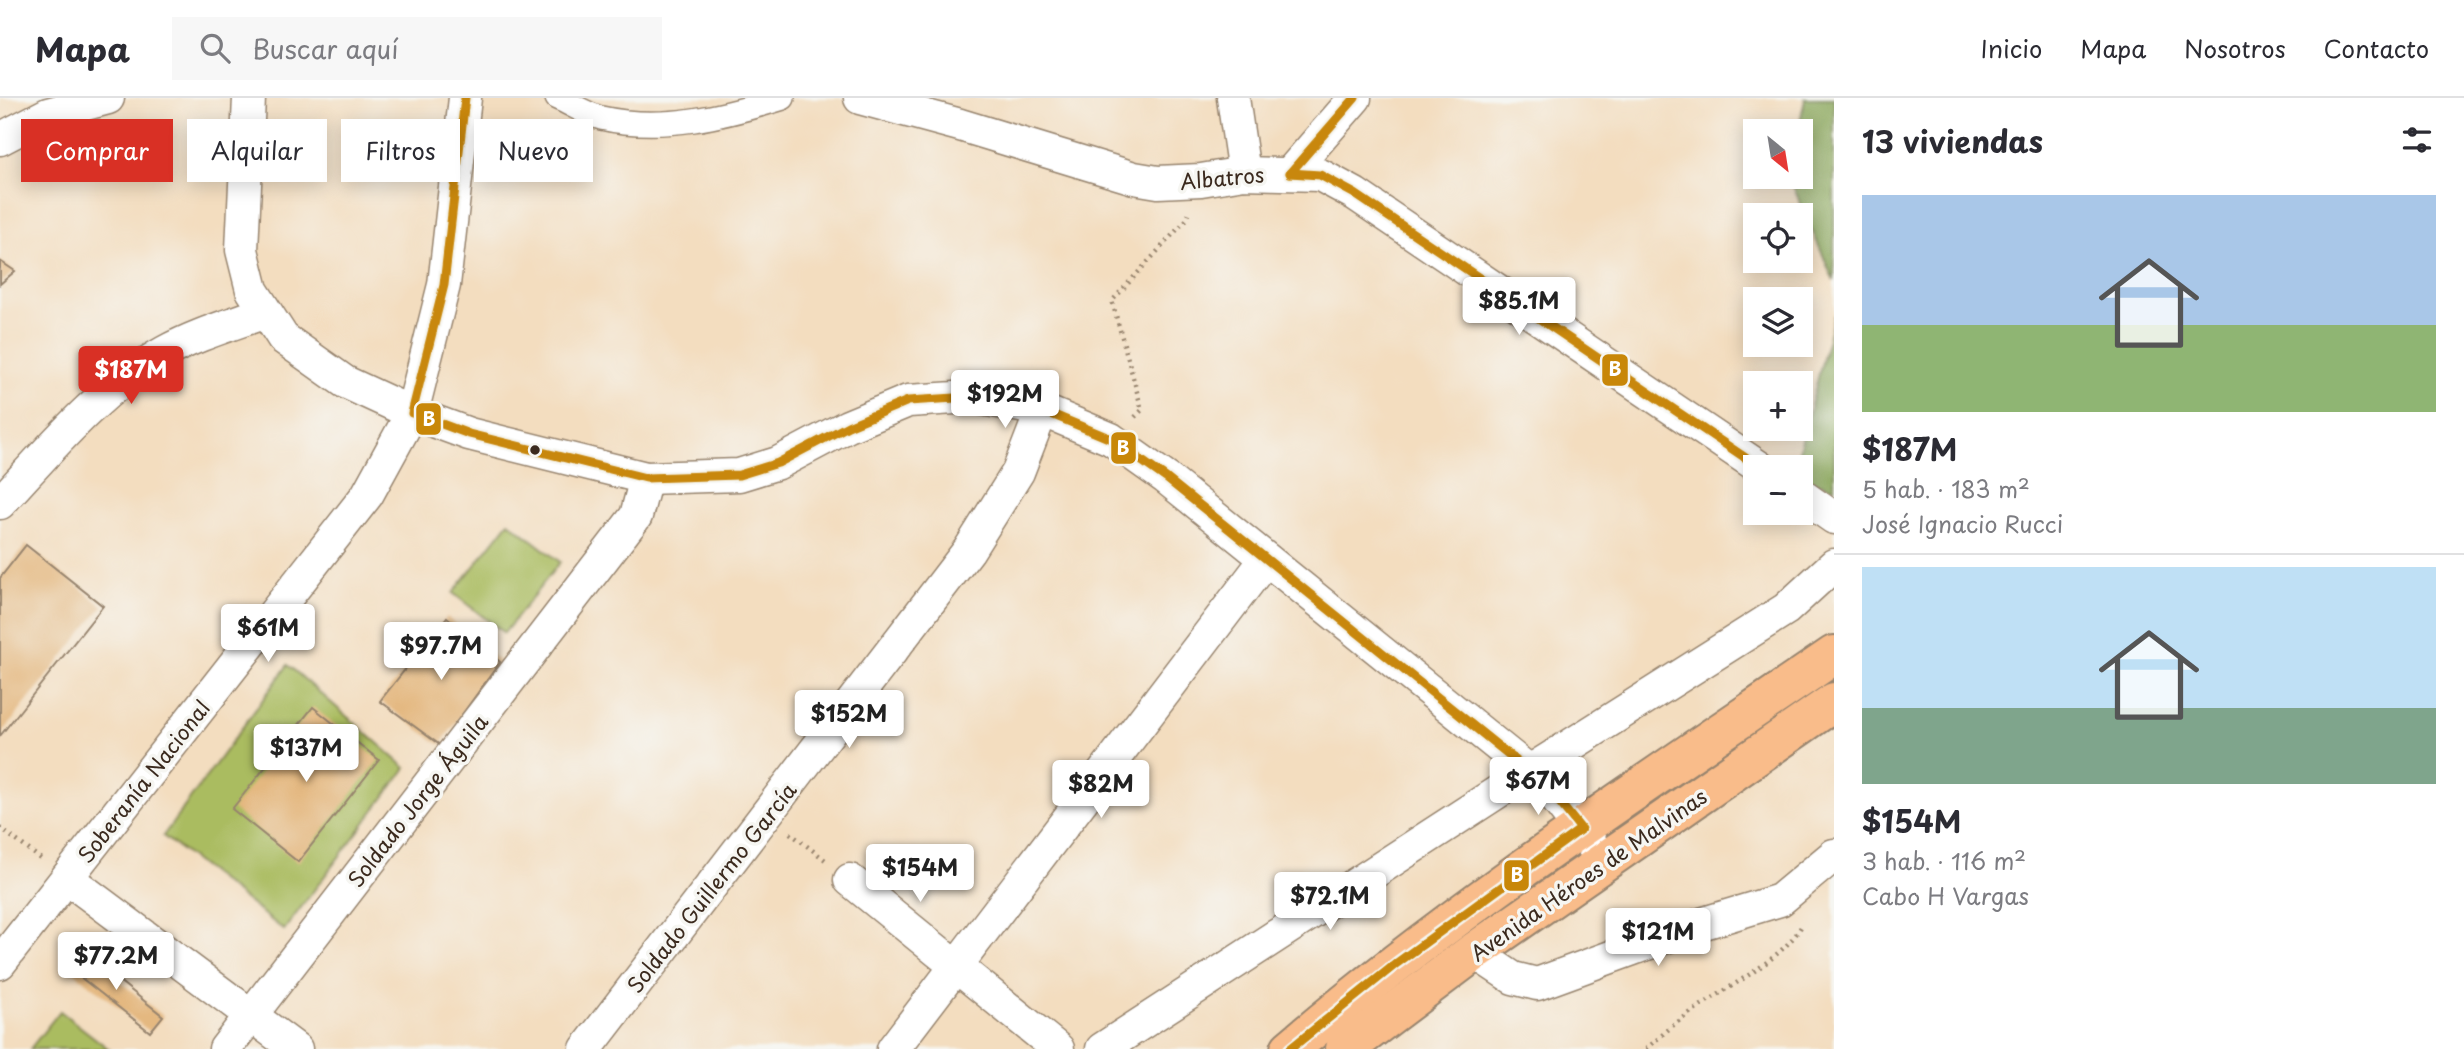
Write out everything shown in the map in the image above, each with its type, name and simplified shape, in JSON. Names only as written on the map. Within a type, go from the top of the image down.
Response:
[{"type":"highway","name":"Avenida Héroes de Malvinas","points":[[1290,1049],[1420,944],[1581,829],[1834,655]]},
{"type":"highway","name":"Avenida Héroes de Malvinas","points":[[1345,1049],[1474,952],[1834,702]]},
{"type":"street","points":[[0,139],[48,114],[108,98]]},
{"type":"street","points":[[249,98],[242,250],[252,290],[283,338],[345,382],[412,413],[469,434],[646,478],[739,475],[778,463],[848,426],[908,401],[971,397],[1042,410],[1111,439],[1166,478],[1544,783],[1605,862]]},
{"type":"street","name":"Soberanía Nacional","points":[[0,963],[368,495],[412,413],[444,285],[466,98]]},
{"type":"street","points":[[557,98],[600,118],[665,124],[737,112],[783,98]]},
{"type":"street","name":"Albatros","points":[[860,98],[960,125],[1134,178],[1158,182],[1201,180],[1244,173],[1320,175],[1355,194],[1743,456]]},
{"type":"street","points":[[1233,98],[1244,173]]},
{"type":"street","points":[[1290,173],[1355,98]]},
{"type":"street","points":[[0,503],[74,423],[120,380],[167,350],[265,312]]},
{"type":"street","name":"Soldado Guillermo García","points":[[586,1049],[969,550],[1018,472],[1042,410]]},
{"type":"street","name":"Soldado Jorge Águila","points":[[225,1049],[636,516],[646,478]]},
{"type":"street","points":[[1813,503],[1834,518]]},
{"type":"street","points":[[893,1049],[1266,559]]},
{"type":"street","points":[[1102,1049],[1530,771],[1786,610],[1834,565]]},
{"type":"street","points":[[1474,952],[1513,978],[1537,984],[1704,923],[1780,900],[1834,855]]},
{"type":"street","points":[[67,878],[296,1049]]},
{"type":"street","points":[[850,880],[1058,1049]]},
{"type":"path","points":[[1111,439],[1142,410],[1112,301],[1187,219],[1201,180]]},
{"type":"path","points":[[767,815],[850,880]]},
{"type":"path","points":[[0,828],[67,878]]},
{"type":"path","points":[[1646,1049],[1682,1018],[1777,954],[1798,933],[1808,916],[1801,903],[1780,900]]},
{"type":"green space","points":[[1805,98],[1834,98],[1834,281],[1813,232],[1813,203],[1800,203],[1794,189],[1813,189],[1813,119],[1801,119]]},
{"type":"green space","points":[[1834,315],[1834,488],[1813,481],[1813,455],[1798,455],[1802,441],[1813,441],[1813,397]]},
{"type":"green space","points":[[509,522],[560,562],[504,633],[453,593]]},
{"type":"green space","points":[[288,665],[406,768],[284,930],[163,836]]},
{"type":"green space","points":[[60,1011],[109,1049],[30,1049]]},
{"type":"building","points":[[0,261],[15,271],[0,284]]},
{"type":"building","points":[[26,545],[103,606],[0,736],[0,578]]},
{"type":"building","points":[[447,617],[500,662],[440,745],[380,701]]},
{"type":"building","points":[[313,707],[379,760],[298,862],[232,809]]},
{"type":"building","points":[[83,952],[163,1016],[150,1032],[70,969]]},
{"type":"transit line","name":"B","points":[[465,98],[444,285],[412,413],[469,434],[646,478],[739,475],[778,463],[848,426],[908,401],[971,397],[1042,410],[1111,439],[1166,478],[1544,783],[1581,829],[1397,963],[1290,1049]]},
{"type":"transit line","name":"B","points":[[1290,173],[1355,98]]},
{"type":"transit line","name":"B","points":[[1290,173],[1320,175],[1355,194],[1743,456]]}]
